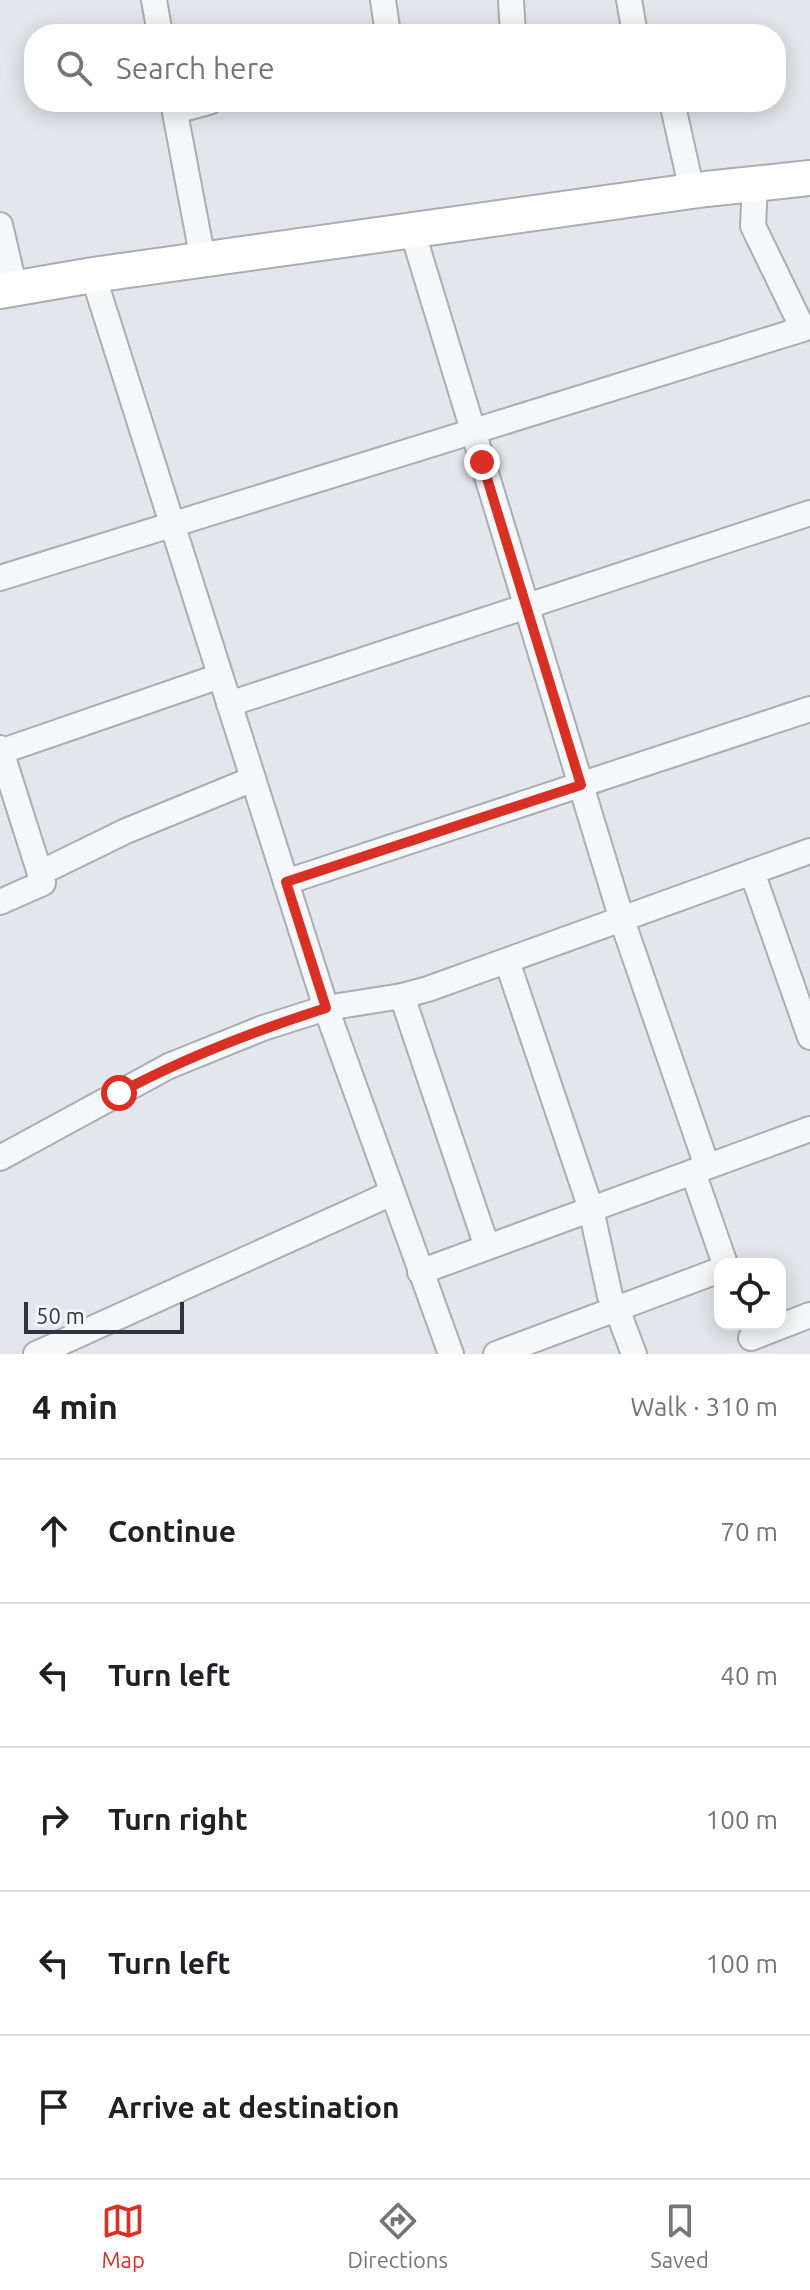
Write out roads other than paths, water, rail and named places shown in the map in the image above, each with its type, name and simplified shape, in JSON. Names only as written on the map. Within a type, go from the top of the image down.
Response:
[{"type":"street","points":[[154,0],[158,24]]},
{"type":"street","points":[[383,0],[387,24]]},
{"type":"street","points":[[511,0],[512,24]]},
{"type":"street","points":[[629,0],[633,24]]},
{"type":"street","points":[[175,112],[203,260]]},
{"type":"street","points":[[674,112],[692,191]]},
{"type":"street","points":[[0,225],[7,290],[412,230],[810,178]]},
{"type":"street","points":[[0,578],[803,329],[753,226],[755,184]]},
{"type":"street","points":[[412,230],[700,1169],[723,1258]]},
{"type":"street","points":[[93,275],[326,1008],[451,1354]]},
{"type":"street","points":[[229,704],[810,513]]},
{"type":"street","points":[[0,902],[43,883],[0,751],[220,676]]},
{"type":"street","points":[[286,882],[810,709]]},
{"type":"street","points":[[40,873],[126,831],[253,779]]},
{"type":"street","points":[[0,1158],[169,1066],[263,1028],[326,1008],[402,996],[810,851]]},
{"type":"street","points":[[752,872],[810,1037]]},
{"type":"street","points":[[507,961],[591,1209],[610,1296],[634,1354]]},
{"type":"street","points":[[402,996],[487,1247]]},
{"type":"street","points":[[420,1272],[810,1129]]},
{"type":"street","points":[[36,1354],[392,1193]]},
{"type":"street","points":[[496,1354],[521,1350],[714,1272]]},
{"type":"street","points":[[751,1339],[810,1315]]}]
